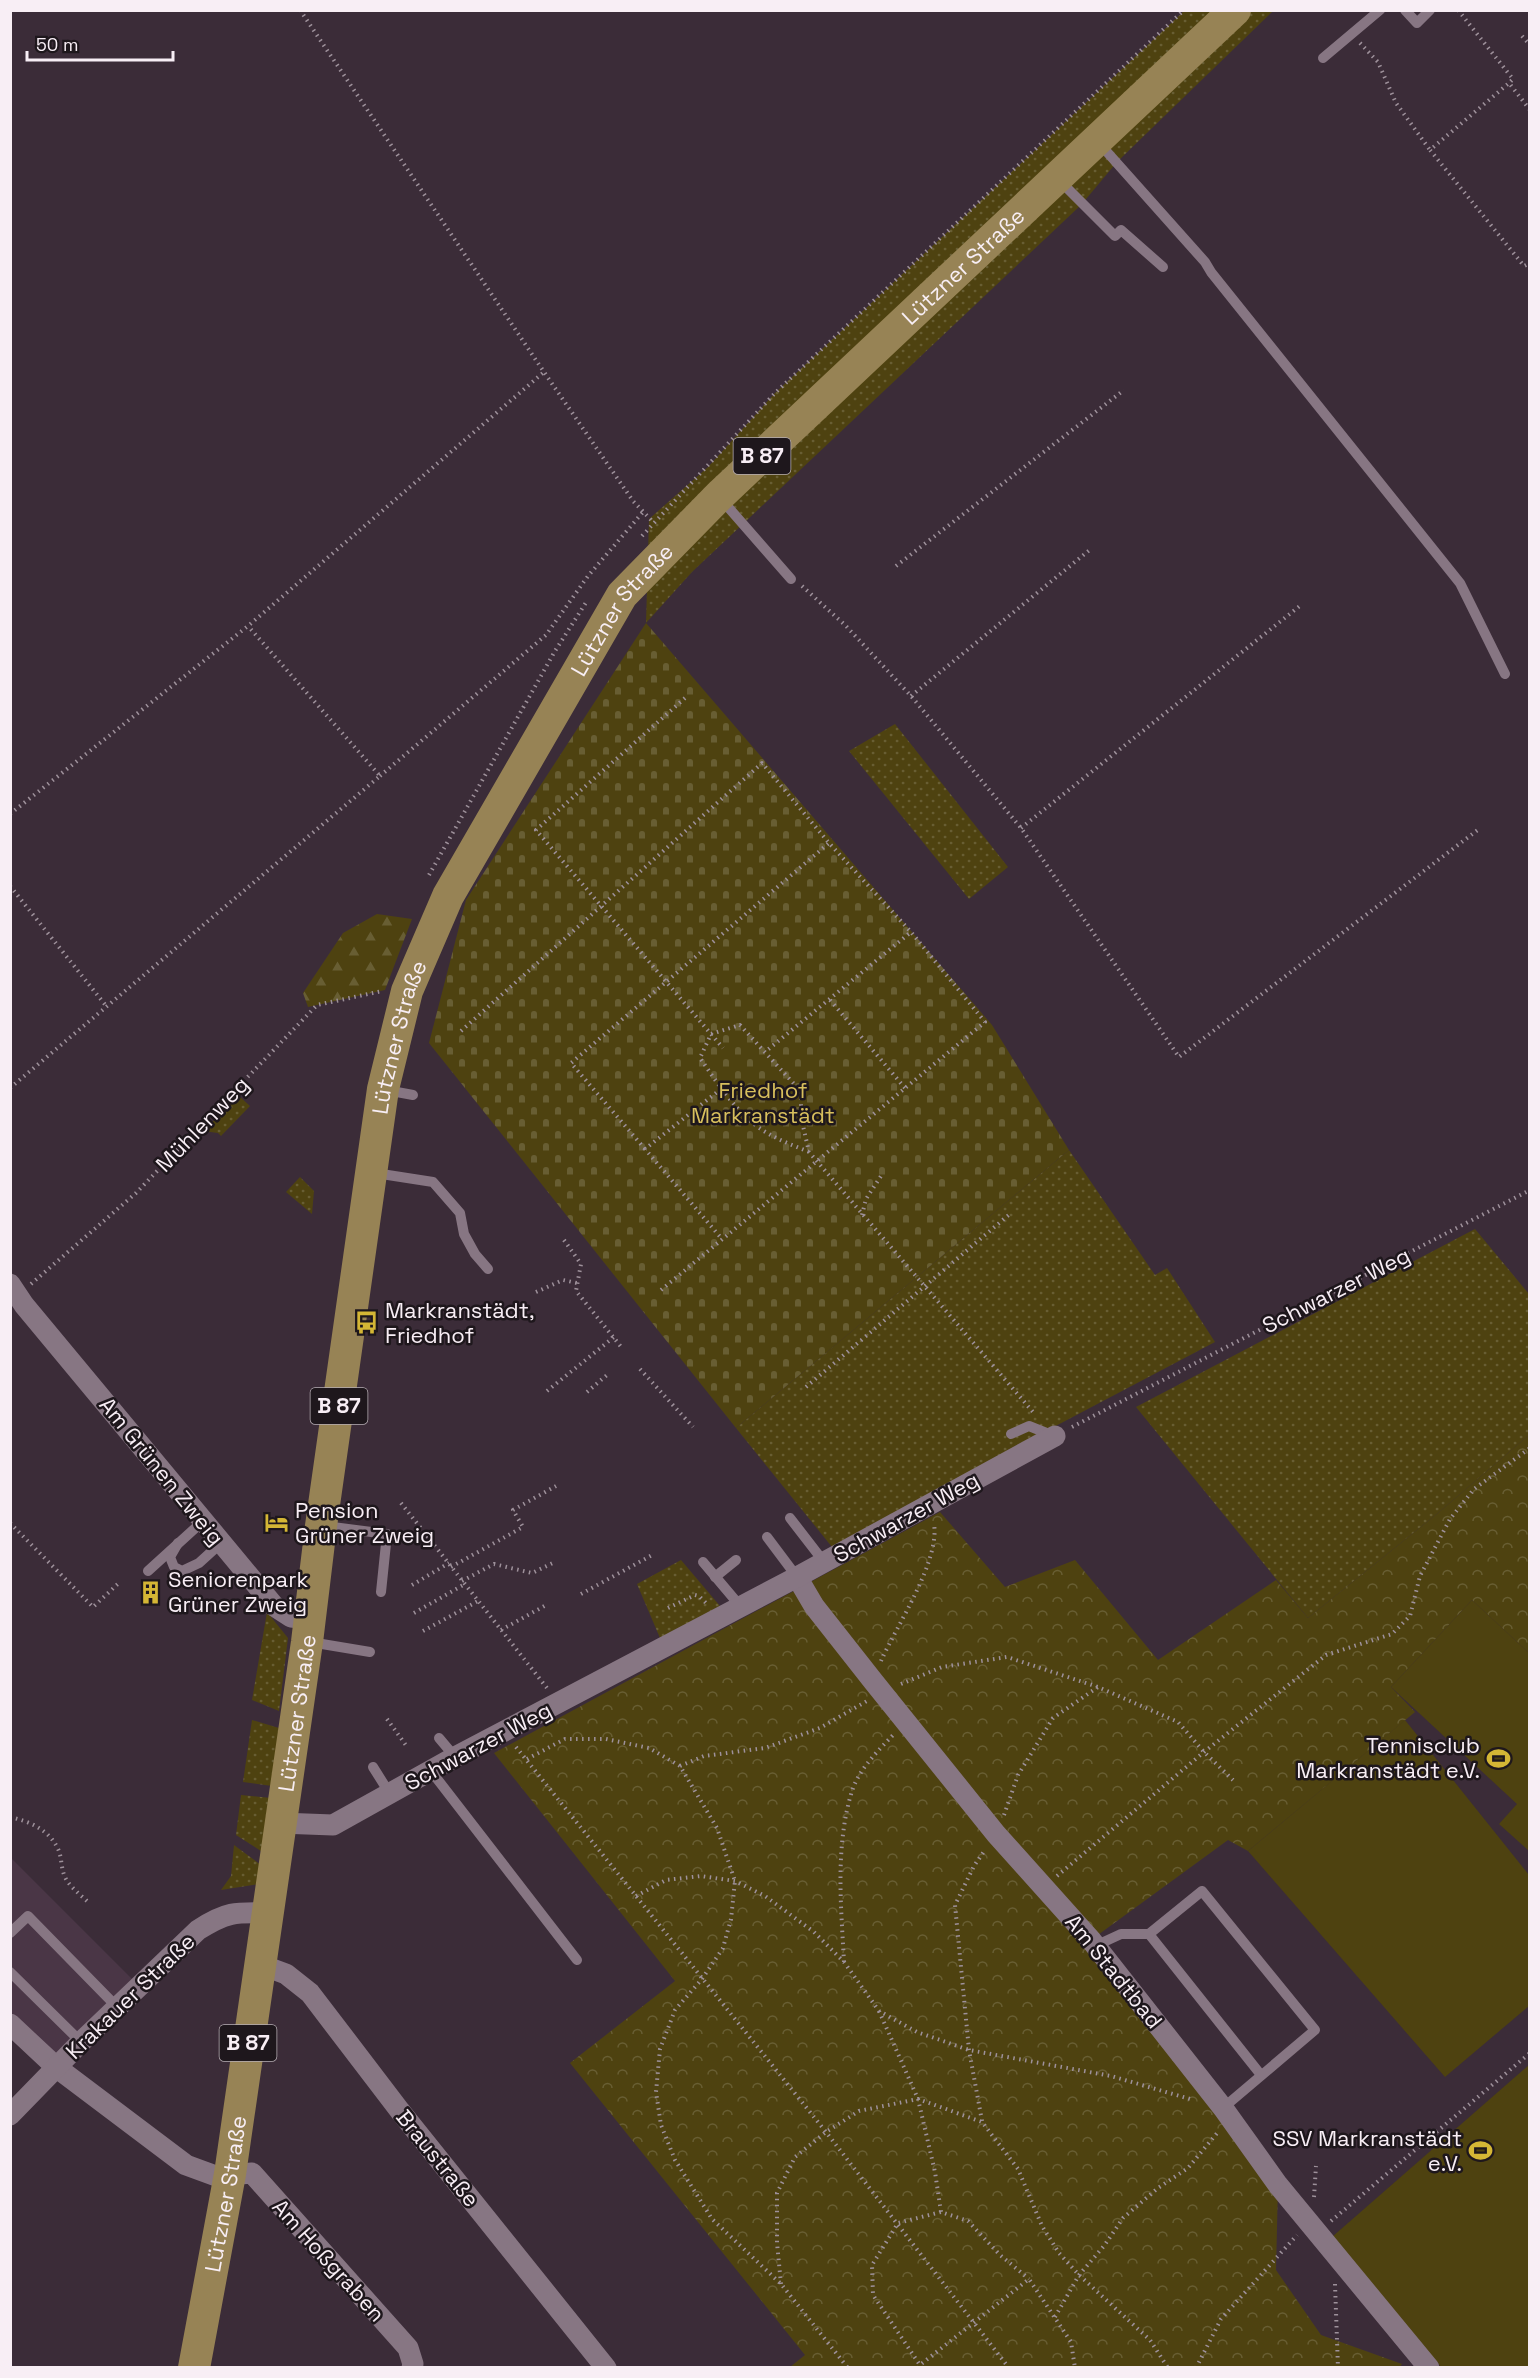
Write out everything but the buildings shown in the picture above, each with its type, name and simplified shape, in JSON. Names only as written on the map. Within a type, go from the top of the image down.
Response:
[{"type":"main road","name":"Lützner Straße","points":[[194,2367],[230,2174],[309,1630],[321,1526],[383,1089],[407,991],[448,896],[622,595],[664,532],[719,496],[1235,10]]},
{"type":"street","name":"Am Grünen Zweig","points":[[15,1293],[221,1544],[274,1605],[309,1630]]},
{"type":"street","name":"Schwarzer Weg","points":[[280,1823],[333,1825],[455,1757],[717,1620],[1055,1437]]},
{"type":"street","name":"Am Stadtbad","points":[[797,1577],[814,1606],[996,1834],[1095,1946],[1227,2113],[1278,2185],[1429,2367]]},
{"type":"street","name":"Krakauer Straße","points":[[10,2115],[81,2042],[198,1930],[234,1912],[267,1913]]},
{"type":"street","name":"Braustraße","points":[[259,1964],[286,1974],[309,1993],[400,2111],[606,2367]]},
{"type":"street","points":[[10,2024],[56,2067],[186,2165],[216,2176],[230,2174]]},
{"type":"street","name":"Am Hoßgraben","points":[[230,2174],[252,2173],[408,2348],[412,2367]]},
{"type":"lane","points":[[1323,58],[1380,10]]},
{"type":"lane","points":[[1405,10],[1417,22],[1430,10]]},
{"type":"lane","points":[[1097,140],[1205,261],[1211,272],[1460,583],[1505,674]]},
{"type":"lane","points":[[1057,178],[1115,236],[1121,230],[1163,267]]},
{"type":"lane","points":[[719,496],[791,579]]},
{"type":"lane","points":[[383,1089],[413,1095]]},
{"type":"lane","points":[[372,1172],[433,1182],[460,1213],[464,1234],[475,1254],[488,1269]]},
{"type":"lane","points":[[1011,1434],[1029,1426],[1055,1437]]},
{"type":"lane","points":[[790,1518],[824,1562]]},
{"type":"lane","points":[[148,1571],[203,1521]]},
{"type":"lane","points":[[321,1526],[387,1534],[381,1592]]},
{"type":"lane","points":[[767,1537],[797,1577]]},
{"type":"lane","points":[[178,1544],[170,1557],[174,1568],[182,1571],[198,1563],[221,1544]]},
{"type":"lane","points":[[715,1577],[736,1560]]},
{"type":"lane","points":[[704,1562],[741,1607]]},
{"type":"lane","points":[[309,1630],[369,1652]]},
{"type":"lane","points":[[439,1738],[455,1757]]},
{"type":"lane","points":[[373,1767],[390,1794]]},
{"type":"lane","points":[[432,1771],[577,1960]]},
{"type":"lane","points":[[1095,1946],[1121,1935],[1149,1934],[1202,1891],[1315,2030],[1261,2075],[1227,2113]]},
{"type":"lane","points":[[10,1934],[28,1916],[117,2007]]},
{"type":"lane","points":[[1149,1934],[1261,2075]]},
{"type":"lane","points":[[10,1972],[81,2042]]},
{"type":"path","points":[[300,10],[544,372],[643,512],[664,532]]},
{"type":"path","points":[[639,539],[664,532],[708,466],[774,393],[1184,10]]},
{"type":"path","points":[[1431,150],[1513,79],[1458,10]]},
{"type":"path","points":[[1352,34],[1378,62],[1396,103],[1431,150],[1524,266],[1530,262]]},
{"type":"path","points":[[1522,36],[1530,45]]},
{"type":"path","points":[[1509,83],[1530,110]]},
{"type":"path","points":[[10,814],[248,626],[544,372]]},
{"type":"path","points":[[896,566],[1124,390]]},
{"type":"path","points":[[10,1088],[546,635],[588,576],[643,512]]},
{"type":"path","points":[[911,696],[1092,548]]},
{"type":"path","points":[[776,561],[846,627],[911,696],[1021,828],[1179,1057],[1479,829]]},
{"type":"path","points":[[429,877],[555,651],[588,601]]},
{"type":"path","points":[[1021,828],[1301,605]]},
{"type":"path","points":[[248,626],[380,776]]},
{"type":"path","points":[[684,698],[536,830],[723,1048]]},
{"type":"path","points":[[461,1031],[762,763],[829,843],[911,932],[985,1022],[661,1290]]},
{"type":"path","points":[[722,1239],[570,1063],[829,843]]},
{"type":"path","points":[[10,886],[107,1006]]},
{"type":"path","points":[[765,1052],[911,932]]},
{"type":"path","name":"Mühlenweg","points":[[15,1293],[30,1285],[136,1193],[317,1005],[385,990],[382,1001]]},
{"type":"path","points":[[830,1000],[905,1088]]},
{"type":"path","points":[[808,1152],[801,1117],[801,1099],[795,1085],[740,1025],[711,1034],[700,1059],[721,1088],[754,1124],[779,1140],[808,1152],[1055,1437]]},
{"type":"path","points":[[645,1149],[721,1088]]},
{"type":"path","points":[[862,1215],[866,1199],[883,1173]]},
{"type":"path","name":"Schwarzer Weg","points":[[1055,1437],[1530,1190]]},
{"type":"path","points":[[806,1387],[1011,1213]]},
{"type":"path","points":[[564,1240],[581,1264],[576,1290],[622,1347]]},
{"type":"path","points":[[536,1292],[563,1280],[577,1283]]},
{"type":"path","points":[[547,1391],[614,1338]]},
{"type":"path","points":[[640,1369],[693,1427]]},
{"type":"path","points":[[588,1392],[607,1375]]},
{"type":"path","points":[[1044,1886],[1204,1752],[1326,1655],[1392,1634],[1410,1616],[1420,1576],[1450,1519],[1474,1490],[1530,1448]]},
{"type":"path","points":[[1524,1453],[1530,1458]]},
{"type":"path","points":[[412,1585],[523,1527],[513,1510],[556,1486]]},
{"type":"path","points":[[401,1503],[558,1702]]},
{"type":"path","points":[[878,1686],[930,1560],[936,1536],[930,1504]]},
{"type":"path","points":[[10,1523],[93,1607],[120,1582]]},
{"type":"path","points":[[580,1594],[654,1554]]},
{"type":"path","points":[[414,1613],[494,1564],[532,1573],[555,1562]]},
{"type":"path","points":[[669,1608],[689,1597],[699,1596],[717,1620]]},
{"type":"path","points":[[423,1631],[478,1601]]},
{"type":"path","points":[[501,1630],[548,1604]]},
{"type":"path","points":[[680,1766],[704,1756],[765,1748],[820,1728],[878,1686],[942,1667],[1007,1657],[1098,1687],[1178,1722],[1233,1780]]},
{"type":"path","points":[[1098,1687],[1053,1718],[1018,1776],[996,1834],[974,1866],[955,1905],[969,2050],[982,2122],[1018,2169],[1042,2226],[1059,2253],[1079,2275],[1150,2340],[1168,2367]]},
{"type":"path","points":[[387,1719],[408,1748]]},
{"type":"path","points":[[844,1962],[839,1878],[844,1833],[853,1789],[871,1759],[906,1721]]},
{"type":"path","points":[[503,1733],[527,1759],[826,2132],[1009,2367]]},
{"type":"path","points":[[527,1759],[565,1739],[606,1739],[649,1748],[680,1766],[717,1828],[735,1881],[731,1919],[723,1948],[702,1979],[675,2010],[660,2049],[656,2092],[661,2125],[675,2160],[712,2219],[781,2284],[848,2367]]},
{"type":"path","points":[[10,1817],[39,1826],[51,1838],[59,1852],[67,1882],[89,1903]]},
{"type":"path","points":[[636,1896],[666,1880],[701,1876],[735,1881],[765,1896],[814,1932],[844,1962],[879,2011],[918,2099],[935,2172],[941,2212]]},
{"type":"path","points":[[879,2011],[917,2032],[969,2050],[1111,2076],[1227,2113],[1188,2168],[1158,2188],[1123,2218],[1104,2246],[1079,2275],[1055,2317]]},
{"type":"path","points":[[1196,2367],[1221,2319],[1313,2227],[1530,2053]]},
{"type":"path","points":[[781,2284],[777,2243],[777,2193],[795,2157],[826,2132],[859,2111],[918,2099],[982,2122]]},
{"type":"path","points":[[1029,2279],[920,2367],[873,2295],[872,2265],[898,2223],[941,2212],[968,2221],[1000,2254],[1029,2279],[1071,2342],[1075,2367]]},
{"type":"path","points":[[1333,2250],[1338,2367]]},
{"type":"shaded area","points":[[10,1857],[134,1981],[58,2058],[11,2014]]},
{"type":"green space","points":[[1184,11],[1273,11],[1117,162],[1081,205],[692,572],[646,623],[649,519],[708,467],[775,393]]},
{"type":"green space","name":"Friedhof Markranstädt","points":[[646,623],[992,1025],[1069,1150],[736,1428],[429,1043],[466,900]]},
{"type":"green space","points":[[895,724],[1008,867],[969,899],[849,751]]},
{"type":"green space","points":[[377,914],[412,919],[385,990],[308,1007],[303,993],[343,933]]},
{"type":"green space","points":[[239,1096],[250,1106],[221,1136],[218,1133],[203,1131]]},
{"type":"green space","points":[[1069,1150],[1155,1275],[1167,1268],[1215,1342],[832,1547],[736,1428]]},
{"type":"green space","points":[[300,1177],[314,1191],[312,1214],[286,1192]]},
{"type":"green space","points":[[1475,1229],[1529,1294],[1529,1435],[1438,1513],[1308,1618],[1136,1407]]},
{"type":"green space","points":[[1529,1435],[1529,1653],[1472,1600],[1391,1687],[1415,1712],[1248,1851],[1228,1840],[1091,1940],[1278,2185],[1276,2270],[1321,2335],[1402,2364],[1399,2368],[790,2367],[805,2355],[570,2063],[675,1981],[494,1753],[940,1512],[1005,1587],[1075,1560],[1158,1660],[1276,1580],[1308,1618],[1438,1513]]},
{"type":"green space","points":[[681,1560],[720,1606],[660,1638],[637,1584]]},
{"type":"green space","name":"Tennisclub Markranstädt e.V.","points":[[1472,1600],[1529,1653],[1529,1851],[1499,1824],[1517,1804],[1391,1687]]},
{"type":"green space","points":[[267,1612],[288,1638],[279,1711],[252,1700]]},
{"type":"green space","points":[[252,1720],[279,1728],[272,1786],[243,1782]]},
{"type":"green space","points":[[1405,1720],[1529,1875],[1529,2006],[1445,2077],[1248,1851]]},
{"type":"green space","points":[[241,1795],[271,1798],[264,1853],[236,1835]]},
{"type":"green space","points":[[234,1845],[261,1865],[259,1884],[221,1890],[231,1876]]},
{"type":"green space","name":"SSV Markranstädt e.V.","points":[[1529,2065],[1529,2367],[1441,2367],[1332,2237]]},
{"type":"place","name":"Markranstädt, Friedhof","points":[[367,1323]]},
{"type":"place","name":"Pension Grüner Zweig","points":[[277,1523]]},
{"type":"place","name":"Seniorenpark Grüner Zweig","points":[[150,1592]]},
{"type":"place","name":"Tennisclub Markranstädt e.V.","points":[[1498,1758]]},
{"type":"place","name":"SSV Markranstädt e.V.","points":[[1480,2151]]}]
